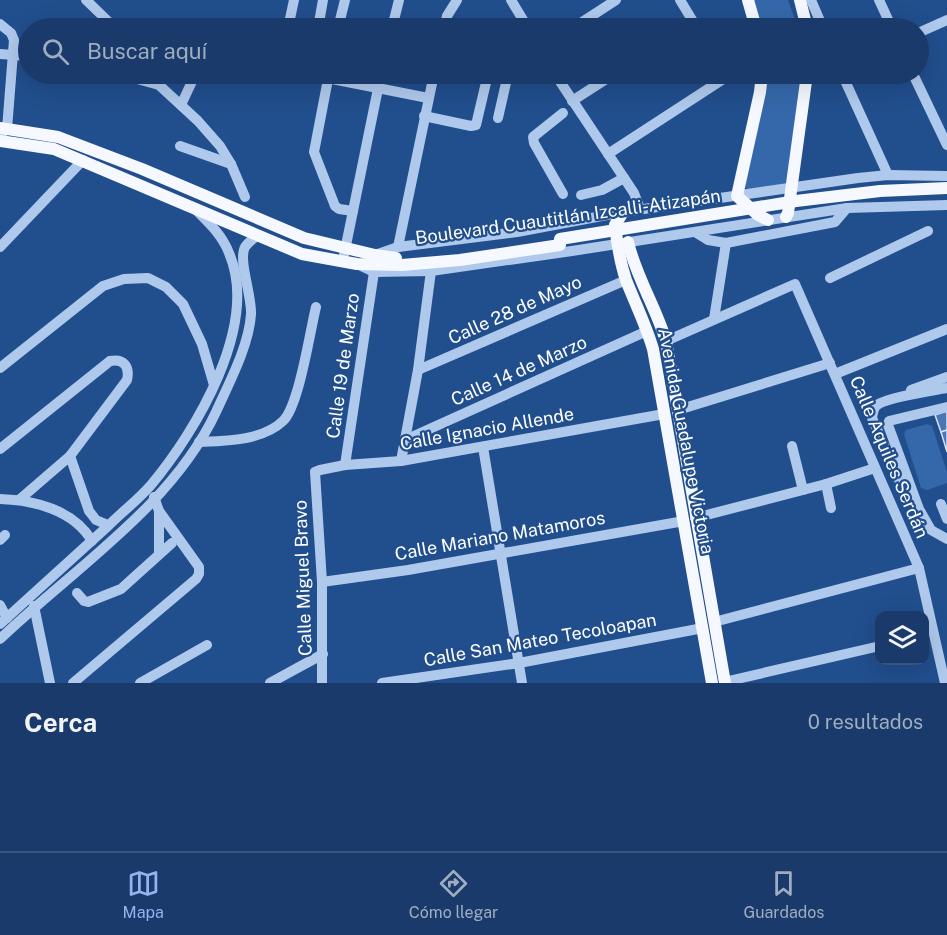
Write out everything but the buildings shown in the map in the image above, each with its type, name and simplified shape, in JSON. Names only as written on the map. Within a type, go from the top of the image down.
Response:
[{"type":"main road","points":[[748,0],[753,18]]},
{"type":"main road","points":[[800,0],[804,18]]},
{"type":"main road","points":[[761,84],[737,196],[758,215],[768,220]]},
{"type":"main road","points":[[786,218],[806,84]]},
{"type":"main road","name":"Boulevard Cuautitlán Izcalli-Atizapán","points":[[2,131],[58,137],[142,169],[304,238],[375,255],[400,257],[460,260],[796,208],[881,198],[947,196]]},
{"type":"main road","name":"Boulevard Cuautitlán Izcalli-Atizapán","points":[[0,141],[54,149],[302,254],[357,264],[400,257],[459,254],[880,190],[947,188]]},
{"type":"main road","name":"Avenida Guadalupe Victoria","points":[[623,212],[619,215],[615,225],[634,263],[666,341],[678,410],[689,520]]},
{"type":"main road","name":"Avenida Guadalupe Victoria","points":[[623,243],[626,280],[648,331],[664,414],[689,520],[720,682]]},
{"type":"street","points":[[86,0],[105,18]]},
{"type":"street","points":[[290,18],[294,0]]},
{"type":"street","points":[[320,18],[323,0]]},
{"type":"street","points":[[340,18],[345,0]]},
{"type":"street","points":[[394,18],[399,0]]},
{"type":"street","points":[[446,18],[457,0]]},
{"type":"street","points":[[511,0],[522,18]]},
{"type":"street","points":[[588,18],[616,0]]},
{"type":"street","points":[[680,0],[691,18]]},
{"type":"street","points":[[811,0],[819,18]]},
{"type":"street","points":[[879,0],[887,18]]},
{"type":"street","points":[[929,28],[947,20]]},
{"type":"street","points":[[0,24],[13,36],[13,53],[2,131]]},
{"type":"street","points":[[0,54],[18,54]]},
{"type":"street","points":[[155,84],[182,105],[209,133],[231,164],[245,197]]},
{"type":"street","points":[[182,105],[191,84]]},
{"type":"street","points":[[327,84],[315,157],[335,206],[353,212]]},
{"type":"street","points":[[362,84],[428,98]]},
{"type":"street","points":[[342,261],[378,84]]},
{"type":"street","points":[[432,84],[400,257],[640,209],[888,175],[947,176]]},
{"type":"street","points":[[424,116],[471,126],[476,125],[486,84]]},
{"type":"street","points":[[561,84],[634,193],[640,209]]},
{"type":"street","points":[[572,101],[598,84]]},
{"type":"street","points":[[608,154],[713,84]]},
{"type":"street","points":[[847,84],[888,175]]},
{"type":"street","points":[[918,84],[947,145]]},
{"type":"street","points":[[498,118],[505,85]]},
{"type":"street","points":[[563,113],[533,137],[563,194]]},
{"type":"street","points":[[180,146],[231,164]]},
{"type":"street","points":[[0,247],[82,160]]},
{"type":"street","points":[[581,195],[602,190],[624,178]]},
{"type":"street","points":[[357,264],[374,272],[431,271],[847,208],[947,205]]},
{"type":"street","points":[[0,605],[4,621],[151,485],[202,411],[231,340],[236,319],[236,282],[230,254],[219,233],[194,207]]},
{"type":"street","points":[[695,232],[708,240],[726,243],[835,222],[847,208]]},
{"type":"street","points":[[830,278],[928,231]]},
{"type":"street","points":[[0,639],[34,606],[157,506],[199,442],[233,377],[249,328],[251,301],[243,254],[249,241],[260,235]]},
{"type":"street","points":[[666,341],[714,319],[726,243]]},
{"type":"street","points":[[401,461],[418,370],[431,271]]},
{"type":"street","name":"Calle 19 de Marzo","points":[[345,465],[374,272]]},
{"type":"street","points":[[0,368],[103,286],[124,279],[148,278],[166,287],[183,304],[202,344],[214,384]]},
{"type":"street","name":"Calle 28 de Mayo","points":[[418,370],[626,280]]},
{"type":"street","name":"Calle Aquiles Serdán","points":[[714,319],[795,284],[919,568],[925,611]]},
{"type":"street","points":[[199,442],[243,438],[262,433],[284,420],[295,398],[316,307]]},
{"type":"street","points":[[678,410],[832,369],[947,329]]},
{"type":"street","name":"Calle 14 de Marzo","points":[[405,441],[648,331]]},
{"type":"street","points":[[0,449],[110,361],[121,361],[127,367],[127,380],[70,456],[19,501]]},
{"type":"street","points":[[904,397],[911,391],[947,377]]},
{"type":"street","points":[[912,494],[900,482],[872,418],[873,410],[878,405],[904,397],[947,388]]},
{"type":"street","points":[[947,407],[889,421],[888,425],[912,494],[931,530],[947,539]]},
{"type":"street","name":"Calle Ignacio Allende","points":[[315,472],[345,465],[401,461],[664,414]]},
{"type":"street","points":[[792,446],[804,490]]},
{"type":"street","points":[[483,447],[522,683]]},
{"type":"street","points":[[70,456],[93,515],[108,525]]},
{"type":"street","name":"Calle Mariano Matamoros","points":[[322,582],[408,570],[689,520],[826,484],[875,468]]},
{"type":"street","name":"Calle Miguel Bravo","points":[[315,472],[322,582],[322,683]]},
{"type":"street","points":[[826,484],[831,508]]},
{"type":"street","points":[[151,485],[157,506],[159,554]]},
{"type":"street","points":[[0,499],[55,510],[77,522],[86,530],[92,541]]},
{"type":"street","points":[[940,504],[947,519]]},
{"type":"street","points":[[73,683],[200,574],[199,567],[157,506]]},
{"type":"street","points":[[77,522],[93,515]]},
{"type":"street","points":[[77,593],[88,602],[116,592],[172,543]]},
{"type":"street","name":"Calle San Mateo Tecoloapan","points":[[382,683],[519,663],[709,625],[919,568]]},
{"type":"street","points":[[34,606],[50,683]]},
{"type":"street","name":"Calle Aquiles Serdán","points":[[929,635],[946,682]]},
{"type":"street","points":[[140,683],[152,680],[207,645]]},
{"type":"street","points":[[720,682],[875,647]]},
{"type":"street","points":[[270,683],[323,654]]},
{"type":"shaded area","points":[[753,0],[788,0],[794,18],[757,18]]},
{"type":"shaded area","points":[[761,84],[799,84],[787,185],[751,190],[744,184]]},
{"type":"shaded area","points":[[927,424],[932,426],[947,472],[947,483],[927,490],[921,488],[904,434],[906,430]]}]
